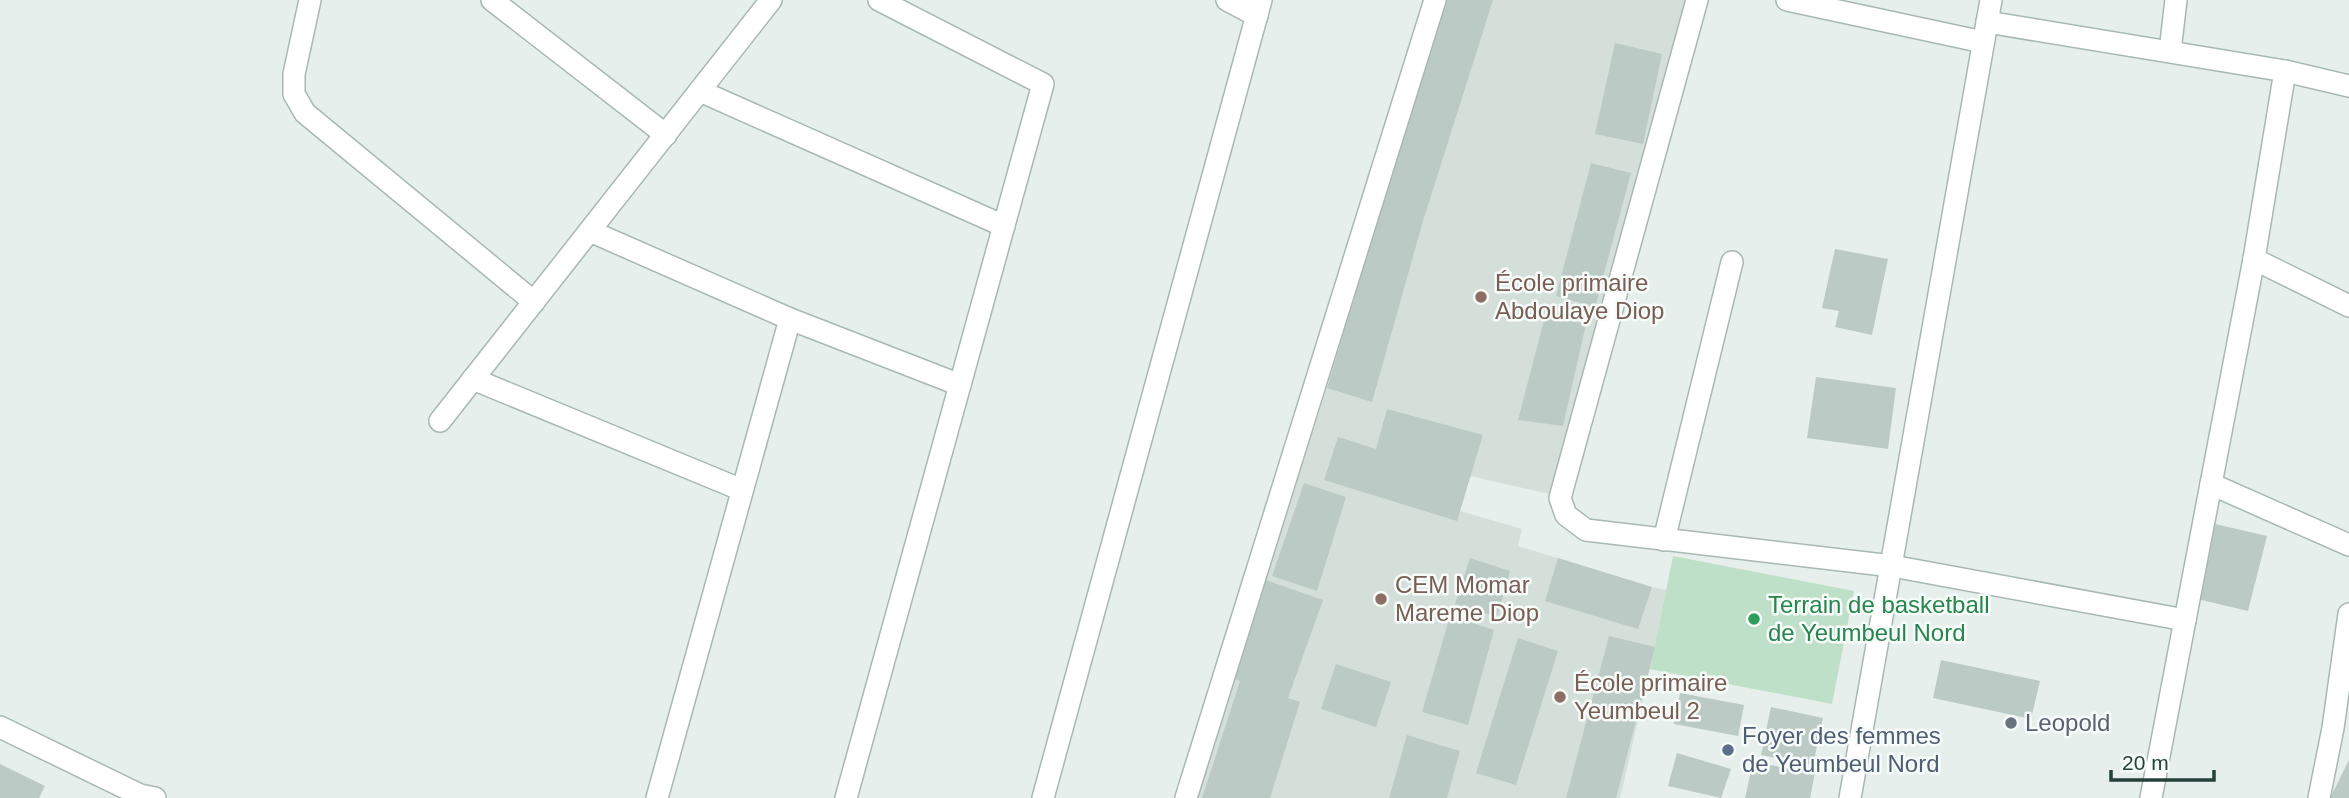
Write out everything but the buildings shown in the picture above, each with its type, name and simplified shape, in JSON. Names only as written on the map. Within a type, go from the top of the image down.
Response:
[{"type":"street","points":[[310,0],[294,74],[294,94],[305,113],[534,302]]},
{"type":"street","points":[[492,0],[666,135]]},
{"type":"street","points":[[440,421],[771,0]]},
{"type":"street","points":[[846,798],[1043,84],[879,0]]},
{"type":"street","points":[[1043,798],[1259,8],[1227,0]]},
{"type":"street","points":[[1186,798],[1435,0]]},
{"type":"street","points":[[1697,0],[1560,498],[1566,515],[1586,530],[1892,566],[2185,620]]},
{"type":"street","points":[[1787,0],[1985,32],[2171,51],[2285,71],[2349,86]]},
{"type":"street","points":[[1850,798],[1992,0]]},
{"type":"street","points":[[2171,51],[2176,0]]},
{"type":"street","points":[[2151,798],[2254,259],[2285,71]]},
{"type":"street","points":[[700,91],[1004,226]]},
{"type":"street","points":[[590,231],[790,319],[960,385]]},
{"type":"street","points":[[2254,259],[2349,306]]},
{"type":"street","points":[[1664,540],[1732,262]]},
{"type":"street","points":[[657,798],[790,319]]},
{"type":"street","points":[[473,379],[742,490]]},
{"type":"street","points":[[2211,484],[2349,545]]},
{"type":"street","points":[[2319,798],[2341,732],[2349,614]]},
{"type":"street","points":[[0,727],[140,795],[155,798]]},
{"type":"shaded area","points":[[1444,0],[1691,0],[1554,495],[1470,476],[1460,511],[1522,529],[1518,546],[1666,590],[1620,798],[1195,798],[1327,388]]},
{"type":"green space","name":"Terrain de basketball de Yeumbeul Nord","points":[[1673,556],[1854,591],[1832,704],[1650,669]]},
{"type":"place","name":"École primaire Abdoulaye Diop","points":[[1481,297]]},
{"type":"place","name":"CEM Momar Mareme Diop","points":[[1381,599]]},
{"type":"place","name":"Terrain de basketball de Yeumbeul Nord","points":[[1754,619]]},
{"type":"place","name":"École primaire Yeumbeul 2","points":[[1560,697]]},
{"type":"place","name":"Leopold","points":[[2011,723]]},
{"type":"place","name":"Foyer des femmes de Yeumbeul Nord","points":[[1728,750]]}]
